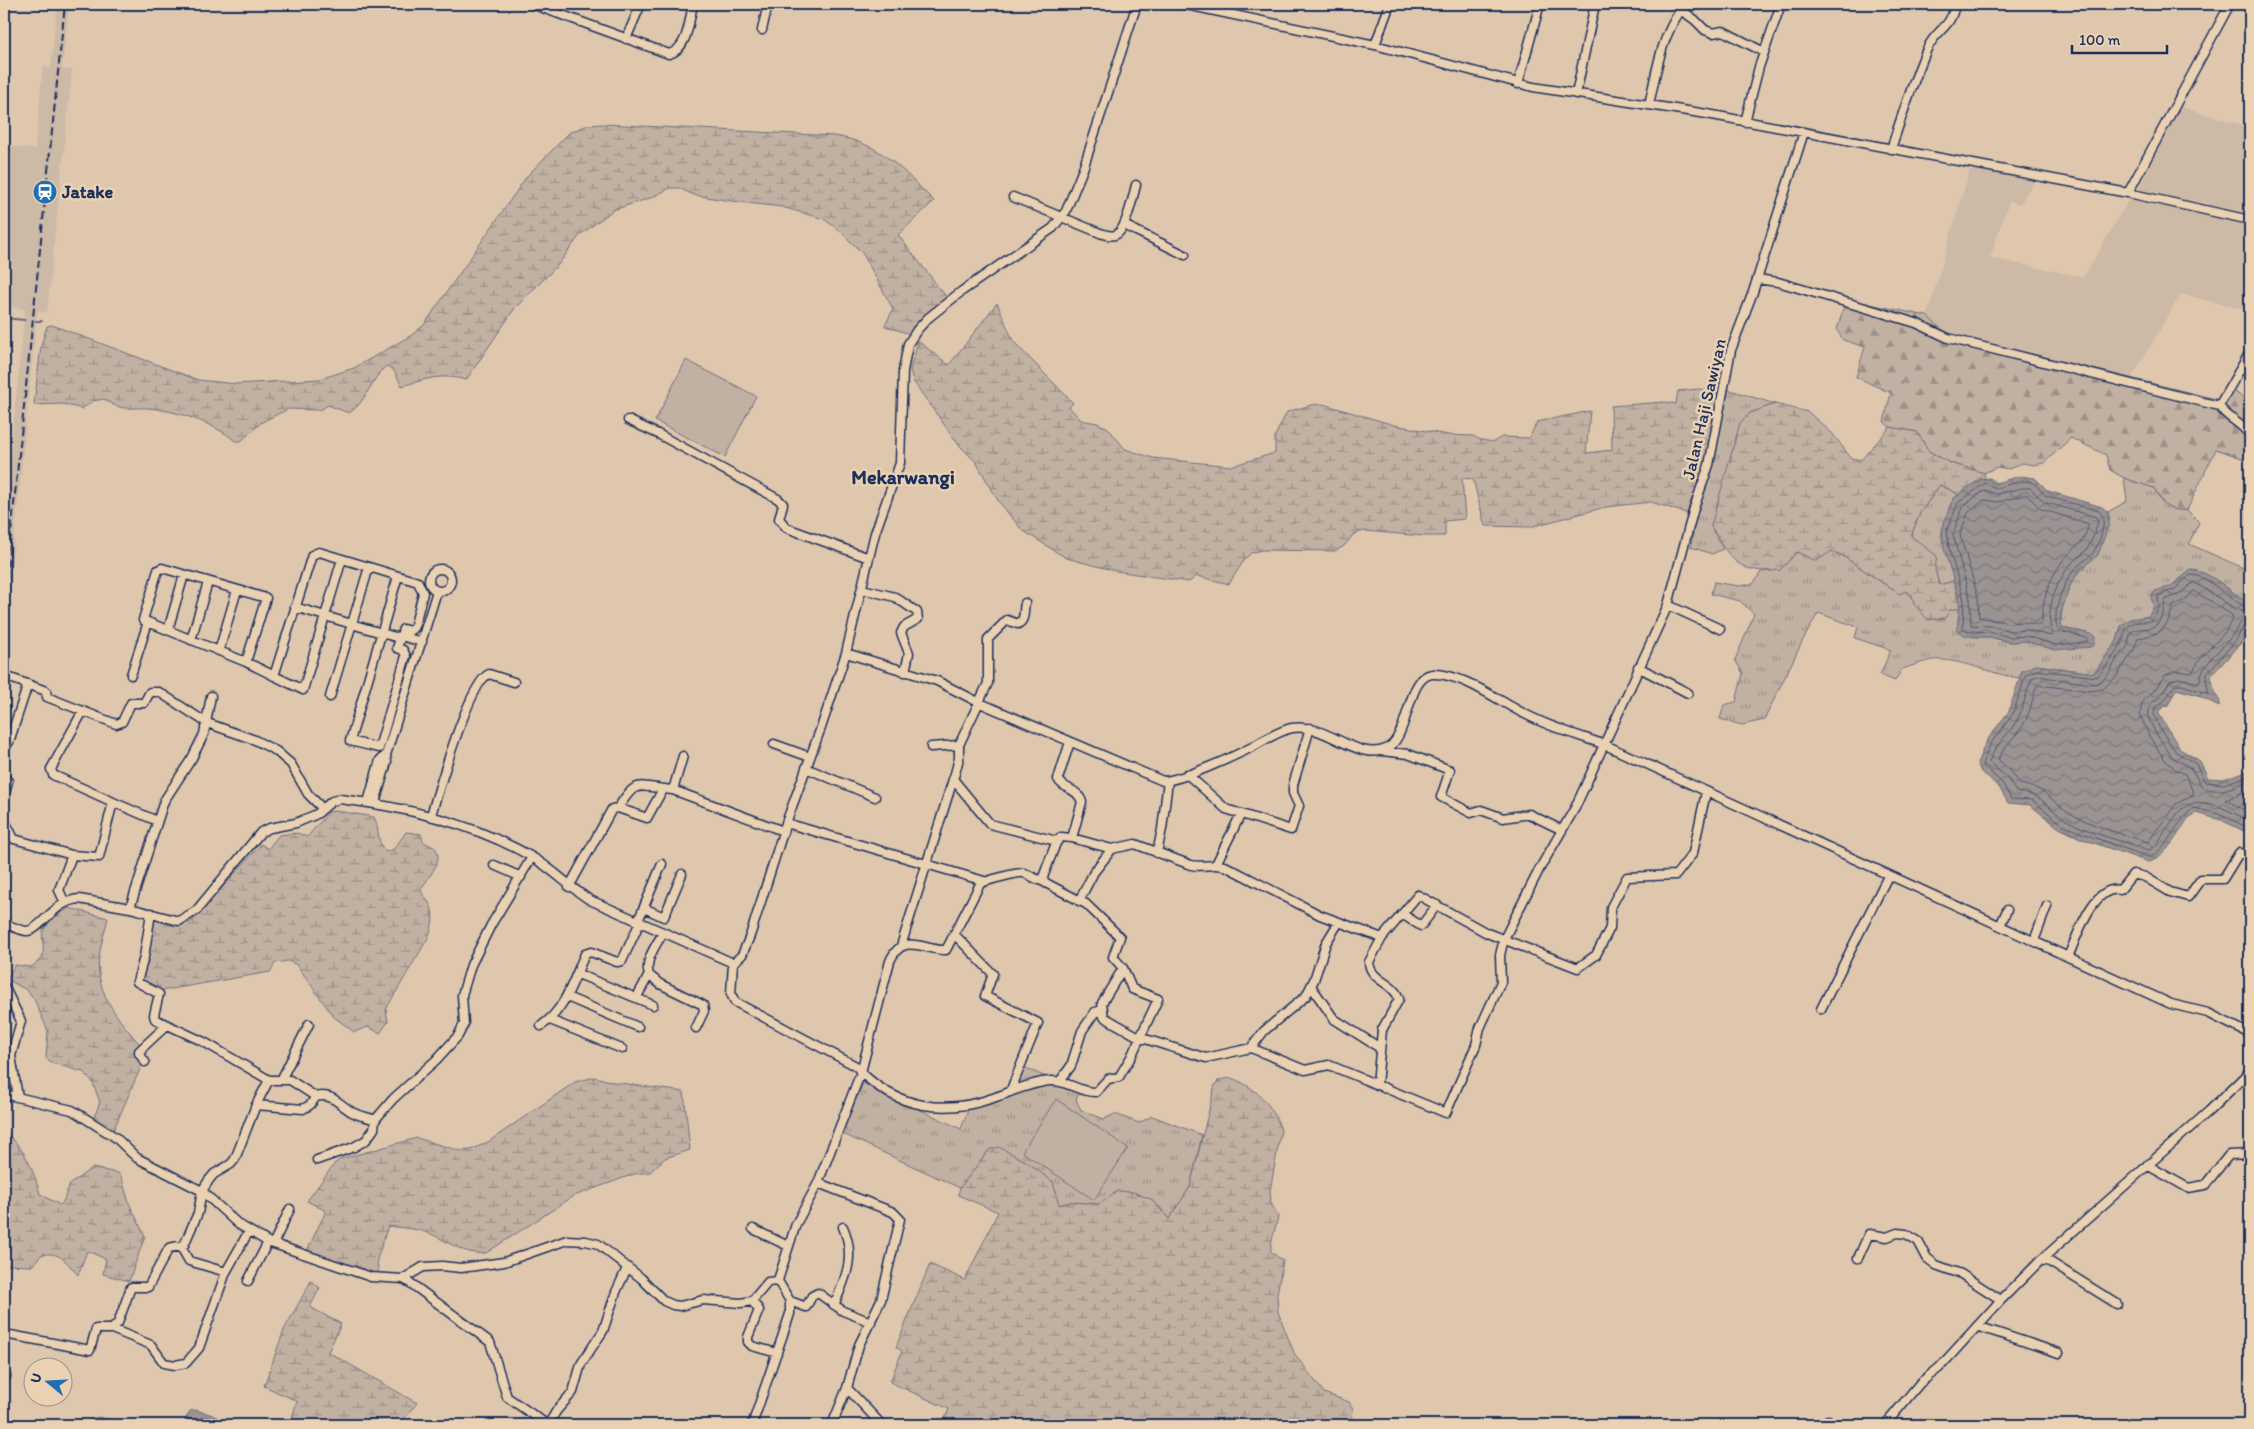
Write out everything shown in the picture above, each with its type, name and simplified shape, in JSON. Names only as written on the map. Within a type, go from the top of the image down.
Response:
[{"type":"street","points":[[532,4],[669,54],[676,52],[682,46],[694,4]]},
{"type":"street","points":[[626,39],[641,4]]},
{"type":"street","points":[[762,30],[768,4]]},
{"type":"street","points":[[901,946],[913,944],[945,951],[978,888],[984,882],[1022,872],[1086,904],[1120,937],[1113,957],[1123,968],[1132,989],[1158,999],[1131,1057],[1119,1077],[1108,1079],[1096,1092],[1085,1091],[1060,1081],[1042,1082],[971,1104],[933,1108],[909,1102],[886,1092],[873,1084],[856,1066],[735,1002],[731,994],[733,963],[742,955],[750,936],[785,827],[846,653],[877,526],[900,463],[905,351],[911,337],[928,318],[962,291],[1045,234],[1062,218],[1076,189],[1137,4]]},
{"type":"street","points":[[1182,4],[1375,45],[1518,84],[1804,132],[2128,193],[2250,220]]},
{"type":"street","points":[[1375,45],[1390,4]]},
{"type":"street","points":[[1518,84],[1540,4]]},
{"type":"street","points":[[1576,94],[1595,4]]},
{"type":"street","points":[[1673,4],[1705,30],[1713,33],[1725,32],[1764,52]]},
{"type":"street","points":[[1745,122],[1764,52],[1781,4]]},
{"type":"street","points":[[1891,149],[1928,47],[1938,32],[1951,20],[1955,4]]},
{"type":"street","points":[[2128,193],[2230,4]]},
{"type":"street","points":[[1649,106],[1666,38],[1671,25],[1682,10]]},
{"type":"street","name":"Jalan Haji Sawiyan","points":[[1378,1085],[1446,1113],[1476,1045],[1480,1028],[1501,982],[1500,955],[1504,939],[1578,800],[1668,604],[1708,466],[1731,350],[1757,279],[1804,132]]},
{"type":"street","points":[[1013,197],[1110,236],[1119,233],[1124,225],[1136,185]]},
{"type":"street","points":[[1124,225],[1185,255]]},
{"type":"street","points":[[1757,279],[1778,282],[1916,323],[1948,338],[2218,406],[2224,413],[2241,423],[2250,435]]},
{"type":"street","points":[[2218,406],[2250,352]]},
{"type":"street","points":[[628,420],[778,498],[782,504],[779,519],[788,528],[869,558]]},
{"type":"street","points":[[274,676],[312,554],[319,552],[418,582],[423,593],[414,628],[410,632],[403,629],[399,638],[397,648],[403,650],[406,656],[379,748],[350,741],[398,576]]},
{"type":"street","points":[[246,662],[266,598],[162,568],[158,570],[143,620],[246,662],[304,690],[342,559]]},
{"type":"street","points":[[330,697],[369,568]]},
{"type":"street","points":[[168,630],[184,575]]},
{"type":"street","points":[[191,640],[208,582]]},
{"type":"street","points":[[862,589],[895,597],[918,613],[917,620],[904,627],[901,633],[909,653],[905,672]]},
{"type":"street","points":[[219,651],[237,590]]},
{"type":"street","points":[[372,803],[387,762],[386,755],[437,591]]},
{"type":"street","points":[[752,1425],[790,1314],[790,1301],[778,1281],[788,1246],[796,1224],[818,1182],[861,1072],[890,961],[893,954],[901,946],[953,779],[959,758],[958,745],[980,703],[989,680],[988,639],[1006,621],[1021,623],[1024,618],[1025,603]]},
{"type":"street","points":[[1668,604],[1720,629]]},
{"type":"street","points":[[295,607],[421,644]]},
{"type":"street","points":[[131,675],[148,622]]},
{"type":"street","points":[[846,653],[937,681],[980,703],[1129,765],[1158,780],[1168,781],[1238,754],[1279,732],[1293,728],[1310,728],[1363,750],[1380,750],[1408,754],[1450,770],[1441,797],[1471,813],[1481,810],[1503,818],[1529,814],[1562,830]]},
{"type":"street","points":[[1638,667],[1688,693]]},
{"type":"street","points":[[431,815],[464,717],[478,683],[489,674],[514,682]]},
{"type":"street","points":[[1380,750],[1393,744],[1422,678],[1438,674],[1470,684],[1539,720],[1603,744],[2171,1004],[2208,1013],[2250,1034]]},
{"type":"street","points":[[5,676],[46,691],[47,698],[116,724],[122,722],[131,703],[144,703],[150,692],[160,692],[207,723],[255,740],[276,751],[290,764],[308,794],[323,809]]},
{"type":"street","points":[[4,750],[9,742],[28,684]]},
{"type":"street","points":[[130,908],[164,801],[192,758],[207,723],[211,696]]},
{"type":"street","points":[[83,711],[50,769],[53,775],[157,821]]},
{"type":"street","points":[[1187,774],[1226,809],[1291,830],[1299,807],[1293,793],[1293,785],[1310,728]]},
{"type":"street","points":[[1070,742],[1058,775],[1060,783],[1075,792],[1082,802],[1072,838]]},
{"type":"street","points":[[774,744],[810,756]]},
{"type":"street","points":[[931,747],[958,745]]},
{"type":"street","points":[[670,789],[683,756]]},
{"type":"street","points":[[806,768],[875,797]]},
{"type":"street","points":[[4,778],[8,782],[4,798]]},
{"type":"street","points":[[953,779],[990,824],[1057,841]]},
{"type":"street","points":[[1157,854],[1168,781]]},
{"type":"street","points":[[618,808],[630,789],[641,786],[670,789],[785,827],[984,882]]},
{"type":"street","points":[[569,887],[613,808],[647,818],[660,792],[670,789]]},
{"type":"street","points":[[1123,968],[1102,1003],[1104,1017],[1139,1037],[1206,1058],[1251,1048],[1305,1070],[1329,1064],[1378,1085],[1380,1048],[1384,1024],[1399,999],[1397,994],[1378,979],[1369,966],[1382,938],[1418,895],[1487,934],[1578,968],[1596,955],[1610,928],[1611,907],[1626,877],[1676,876],[1692,853],[1706,792]]},
{"type":"street","points":[[4,923],[26,931],[32,931],[55,908],[79,899],[130,908],[174,921],[183,920],[196,911],[261,832],[270,828],[296,823],[336,800],[372,803],[431,815],[477,831],[532,857],[569,887],[601,905],[733,963]]},
{"type":"street","points":[[4,819],[14,839],[72,855],[99,857],[113,802]]},
{"type":"street","points":[[1216,864],[1241,814]]},
{"type":"street","points":[[1040,880],[1043,877],[1057,841],[1061,837],[1072,838],[1112,849],[1135,844],[1157,854],[1198,867],[1216,864],[1232,869],[1320,915],[1382,938]]},
{"type":"street","points":[[1080,901],[1094,872],[1112,849]]},
{"type":"street","points":[[2068,957],[2097,899],[2113,889],[2120,890],[2133,874],[2145,877],[2170,892],[2188,896],[2201,879],[2223,879],[2239,853],[2250,856]]},
{"type":"street","points":[[65,903],[58,890],[72,855]]},
{"type":"street","points":[[317,1160],[354,1148],[366,1140],[374,1128],[375,1120],[403,1089],[443,1053],[460,1031],[464,1021],[462,995],[471,965],[491,925],[532,857]]},
{"type":"street","points":[[541,1026],[550,1020],[567,997],[584,956],[589,952],[617,962],[622,961],[662,864]]},
{"type":"street","points":[[494,865],[521,877]]},
{"type":"street","points":[[644,908],[664,917],[682,874]]},
{"type":"street","points":[[1821,1009],[1888,876]]},
{"type":"street","points":[[1402,914],[1421,926],[1437,905]]},
{"type":"street","points":[[2034,942],[2047,906]]},
{"type":"street","points":[[2000,926],[2007,910]]},
{"type":"street","points":[[151,913],[144,957],[137,982],[159,994],[155,1018],[204,1042],[269,1080],[290,1080],[316,1098]]},
{"type":"street","points":[[1251,1048],[1264,1031],[1302,1001],[1311,986],[1326,943],[1339,922]]},
{"type":"street","points":[[639,993],[648,975],[647,967],[650,958],[663,932]]},
{"type":"street","points":[[955,935],[993,974],[985,996],[1038,1023],[1010,1092]]},
{"type":"street","points":[[578,974],[653,1005]]},
{"type":"street","points":[[648,975],[660,984],[705,1007],[696,1028]]},
{"type":"street","points":[[4,986],[21,1021],[11,1056],[18,1097]]},
{"type":"street","points":[[1311,986],[1334,1019],[1380,1048]]},
{"type":"street","points":[[567,997],[638,1027]]},
{"type":"street","points":[[1060,1081],[1071,1066],[1082,1031],[1095,1012],[1103,1010]]},
{"type":"street","points":[[550,1020],[622,1049]]},
{"type":"street","points":[[281,1080],[309,1024]]},
{"type":"street","points":[[145,1062],[139,1051],[167,1025]]},
{"type":"street","points":[[1885,1425],[1920,1383],[1938,1368],[2041,1260],[2221,1100],[2250,1071]]},
{"type":"street","points":[[112,1329],[118,1323],[131,1287],[148,1288],[170,1248],[181,1247],[188,1238],[198,1213],[202,1191],[214,1174],[231,1164],[235,1159],[256,1105],[269,1080]]},
{"type":"street","points":[[4,1094],[72,1110],[115,1137],[137,1158],[202,1191],[249,1231],[270,1243],[371,1277],[403,1279],[490,1342],[507,1397],[548,1425],[557,1410],[573,1392],[581,1364],[603,1331],[616,1292],[627,1268]]},
{"type":"street","points":[[256,1105],[302,1109],[310,1105],[316,1098],[325,1096],[337,1100],[353,1113],[375,1120]]},
{"type":"street","points":[[2147,1165],[2188,1188],[2205,1185],[2229,1155],[2250,1154]]},
{"type":"street","points":[[818,1182],[899,1216],[899,1230],[883,1292],[856,1354],[832,1425]]},
{"type":"street","points":[[248,1280],[290,1209]]},
{"type":"street","points":[[834,1305],[848,1273],[850,1263],[850,1248],[843,1227]]},
{"type":"street","points":[[753,1229],[788,1246]]},
{"type":"street","points":[[4,1338],[10,1335],[89,1350],[96,1329],[112,1329],[151,1345],[164,1362],[175,1365],[186,1363],[199,1348],[226,1272],[249,1231]]},
{"type":"street","points":[[1858,1258],[1869,1234],[1887,1238],[1897,1233],[1906,1234],[1918,1241],[1927,1258],[1936,1265],[1961,1274],[2001,1300]]},
{"type":"street","points":[[403,1279],[423,1267],[467,1268],[511,1260],[547,1245],[567,1240],[598,1244],[641,1278],[664,1301],[672,1305],[680,1306],[703,1300],[741,1303],[752,1301],[768,1282],[778,1281]]},
{"type":"street","points":[[181,1247],[189,1261],[226,1272]]},
{"type":"street","points":[[2041,1260],[2050,1262],[2117,1304]]},
{"type":"street","points":[[790,1301],[806,1307],[812,1296],[818,1294],[848,1313],[871,1322]]},
{"type":"street","points":[[752,1301],[759,1310],[748,1337],[748,1342],[752,1346],[777,1353]]},
{"type":"street","points":[[1977,1326],[2058,1353]]},
{"type":"street","points":[[846,1388],[882,1425]]},
{"type":"shaded area","points":[[57,4],[69,4],[62,69],[72,70],[47,312],[37,311],[4,641],[4,518],[25,309],[4,306],[4,146],[35,149],[43,67],[51,68]]},
{"type":"shaded area","points":[[2180,107],[2250,127],[2250,215],[2136,192]]},
{"type":"shaded area","points":[[1970,169],[2035,180],[2020,204],[2009,201],[1990,258],[2084,277],[2129,199],[2250,223],[2250,311],[2181,294],[2131,379],[1946,333],[1927,316]]},
{"type":"green space","points":[[603,124],[834,136],[851,139],[878,151],[901,168],[934,201],[898,235],[948,299],[910,334],[885,326],[893,309],[863,254],[841,232],[824,219],[782,207],[694,195],[679,188],[670,188],[653,197],[613,210],[580,235],[558,265],[515,308],[466,380],[441,377],[402,386],[393,369],[386,366],[376,377],[360,403],[349,413],[328,405],[320,410],[288,409],[262,422],[241,441],[235,441],[227,434],[194,418],[158,409],[120,407],[104,399],[93,401],[82,409],[63,404],[34,405],[41,346],[47,326],[52,325],[198,380],[236,384],[320,379],[354,368],[412,335],[424,325],[527,176],[570,132],[588,125]]},
{"type":"green space","points":[[1846,299],[1927,316],[1946,333],[2220,400],[2227,387],[2250,402],[2250,454],[2247,460],[2216,449],[2187,510],[2170,508],[2164,503],[2154,488],[2124,478],[2110,470],[2106,455],[2071,438],[2044,463],[2034,465],[2022,463],[2009,469],[1997,467],[1984,473],[1950,463],[1929,451],[1917,432],[1890,427],[1884,422],[1891,393],[1856,377],[1865,347],[1843,340],[1837,330]]},
{"type":"green space","points":[[997,303],[1013,341],[1073,403],[1069,407],[1081,420],[1097,423],[1108,428],[1125,449],[1153,458],[1231,466],[1275,453],[1275,436],[1287,412],[1311,405],[1323,404],[1394,425],[1448,435],[1473,436],[1481,440],[1493,442],[1502,437],[1529,438],[1537,422],[1590,411],[1586,453],[1612,450],[1611,406],[1665,402],[1676,404],[1678,391],[1698,389],[1721,391],[1706,474],[1689,514],[1651,502],[1606,507],[1530,527],[1485,526],[1473,479],[1462,478],[1465,519],[1445,521],[1445,536],[1364,531],[1354,534],[1344,546],[1335,551],[1261,550],[1251,553],[1244,560],[1229,584],[1197,576],[1189,582],[1116,571],[1066,558],[1022,530],[999,502],[976,462],[958,444],[913,381],[910,370],[918,341],[949,365]]},
{"type":"green space","points":[[686,360],[756,396],[725,457],[655,421]]},
{"type":"green space","points":[[1727,389],[1775,404],[1750,413],[1711,526],[1723,549],[1712,554],[1691,547],[1696,514],[1711,473]]},
{"type":"green space","points":[[1775,404],[1808,412],[1832,433],[1851,458],[1861,460],[1890,427],[1917,432],[1929,452],[1950,463],[1984,473],[1985,477],[1960,495],[1940,485],[1920,513],[1911,536],[1937,556],[1935,569],[1939,585],[1954,581],[1960,608],[1950,610],[1945,618],[1928,620],[1914,604],[1912,595],[1906,591],[1899,594],[1843,556],[1832,551],[1816,561],[1797,552],[1780,570],[1766,571],[1745,567],[1730,556],[1711,526],[1740,423],[1750,413]]},
{"type":"green space","points":[[2124,478],[2154,488],[2167,506],[2175,510],[2187,510],[2199,522],[2189,544],[2250,571],[2250,603],[2207,575],[2191,570],[2170,587],[2155,591],[2154,606],[2149,616],[2132,620],[2121,626],[2117,641],[2094,673],[2036,665],[2022,671],[2019,678],[1952,661],[1932,660],[1902,669],[1895,681],[1880,675],[1891,650],[1855,638],[1858,627],[1818,613],[1764,720],[1742,725],[1720,719],[1724,705],[1736,702],[1743,673],[1735,660],[1754,614],[1740,601],[1711,594],[1714,582],[1739,586],[1753,584],[1761,572],[1780,570],[1797,552],[1816,561],[1831,551],[1843,556],[1899,594],[1906,591],[1912,595],[1914,604],[1950,610],[1960,608],[1957,630],[1974,637],[1990,637],[2010,642],[2026,641],[2055,650],[2095,637],[2092,634],[2062,628],[2063,605],[2074,578],[2084,569],[2110,520],[2108,512],[2127,501]]},
{"type":"green space","points":[[1940,485],[1960,495],[1954,498],[1950,505],[1941,535],[1954,581],[1939,585],[1935,569],[1911,536],[1920,513]]},
{"type":"green space","points":[[337,811],[374,817],[379,840],[386,852],[394,849],[406,832],[421,834],[423,841],[435,848],[438,854],[436,865],[421,890],[432,912],[433,921],[428,938],[386,1009],[388,1022],[380,1033],[368,1027],[354,1032],[333,1016],[297,965],[288,961],[275,963],[270,972],[160,991],[139,985],[154,920],[175,926],[191,922],[261,844],[268,849],[279,835],[297,833],[307,837],[329,812]]},
{"type":"green space","points":[[69,908],[108,918],[99,956],[101,984],[112,1009],[147,1053],[112,1133],[93,1120],[100,1102],[92,1081],[83,1072],[52,1063],[46,1058],[48,1031],[34,999],[28,991],[7,979],[15,965],[31,967],[41,958],[43,954],[43,931],[50,920]]},
{"type":"green space","points":[[1022,1067],[1049,1078],[1064,1077],[1081,1087],[1076,1100],[1081,1110],[1104,1119],[1115,1114],[1139,1123],[1152,1116],[1202,1135],[1190,1187],[1169,1220],[1160,1207],[1117,1191],[1100,1204],[1071,1202],[1058,1205],[1056,1190],[989,1150],[960,1188],[841,1133],[863,1083],[961,1129],[970,1105],[1008,1090]]},
{"type":"green space","points":[[595,1077],[613,1082],[684,1092],[690,1150],[665,1158],[650,1172],[634,1174],[574,1196],[486,1253],[463,1250],[423,1231],[388,1226],[377,1259],[379,1277],[304,1257],[326,1211],[307,1201],[335,1163],[341,1159],[417,1138],[460,1151],[471,1150],[488,1142],[575,1082]]},
{"type":"green space","points":[[1231,1078],[1248,1086],[1262,1098],[1273,1112],[1281,1130],[1270,1191],[1271,1203],[1278,1217],[1271,1244],[1271,1252],[1283,1261],[1277,1294],[1278,1312],[1294,1353],[1324,1393],[1349,1402],[1353,1409],[1351,1425],[942,1425],[949,1409],[890,1382],[902,1351],[896,1347],[930,1264],[965,1280],[998,1212],[958,1195],[960,1188],[989,1150],[999,1147],[1027,1162],[1053,1182],[1059,1205],[1071,1202],[1100,1204],[1117,1191],[1133,1192],[1151,1199],[1169,1219],[1190,1187],[1215,1085],[1219,1080]]},
{"type":"green space","points":[[1056,1099],[1128,1148],[1094,1200],[1022,1152]]},
{"type":"green space","points":[[4,1131],[23,1152],[40,1194],[60,1205],[70,1184],[92,1168],[118,1173],[121,1176],[129,1203],[145,1236],[129,1281],[103,1274],[106,1259],[87,1251],[78,1275],[63,1259],[53,1254],[41,1255],[32,1266],[4,1265]]},
{"type":"green space","points":[[311,1281],[320,1288],[310,1307],[341,1324],[328,1352],[417,1403],[399,1425],[290,1425],[297,1401],[264,1386],[284,1330]]},
{"type":"water","points":[[2020,476],[2035,478],[2048,491],[2102,507],[2108,512],[2109,524],[2098,555],[2080,570],[2070,585],[2060,616],[2062,628],[2092,634],[2095,637],[2094,644],[2091,647],[2055,650],[2026,641],[2010,642],[1990,637],[1966,636],[1957,630],[1960,601],[1944,549],[1942,528],[1954,498],[1980,479],[1990,478],[1996,483]]},
{"type":"water","points":[[2191,570],[2207,575],[2250,603],[2250,627],[2241,643],[2211,676],[2215,693],[2220,702],[2219,706],[2195,694],[2176,689],[2168,705],[2159,710],[2159,714],[2180,749],[2200,761],[2208,778],[2223,779],[2250,770],[2250,834],[2221,820],[2196,813],[2189,817],[2166,850],[2154,860],[2148,862],[2080,838],[2059,828],[2030,805],[2008,803],[1999,787],[1981,772],[1977,763],[1987,740],[2009,711],[2022,671],[2036,665],[2094,673],[2117,641],[2121,626],[2130,619],[2149,616],[2154,606],[2151,598],[2155,591],[2170,587]]},
{"type":"water","points":[[195,1410],[210,1414],[232,1425],[182,1425],[190,1411]]},
{"type":"water","points":[[97,1417],[143,1425],[80,1425]]},
{"type":"water","points":[[31,1419],[52,1425],[12,1425],[20,1420]]},
{"type":"waterway","points":[[4,318],[25,320]]},
{"type":"waterway","points":[[36,321],[42,321]]},
{"type":"railway","points":[[4,602],[65,4]]},
{"type":"place","name":"Jatake","points":[[45,192]]},
{"type":"district","name":"Mekarwangi","points":[[903,477]]}]
